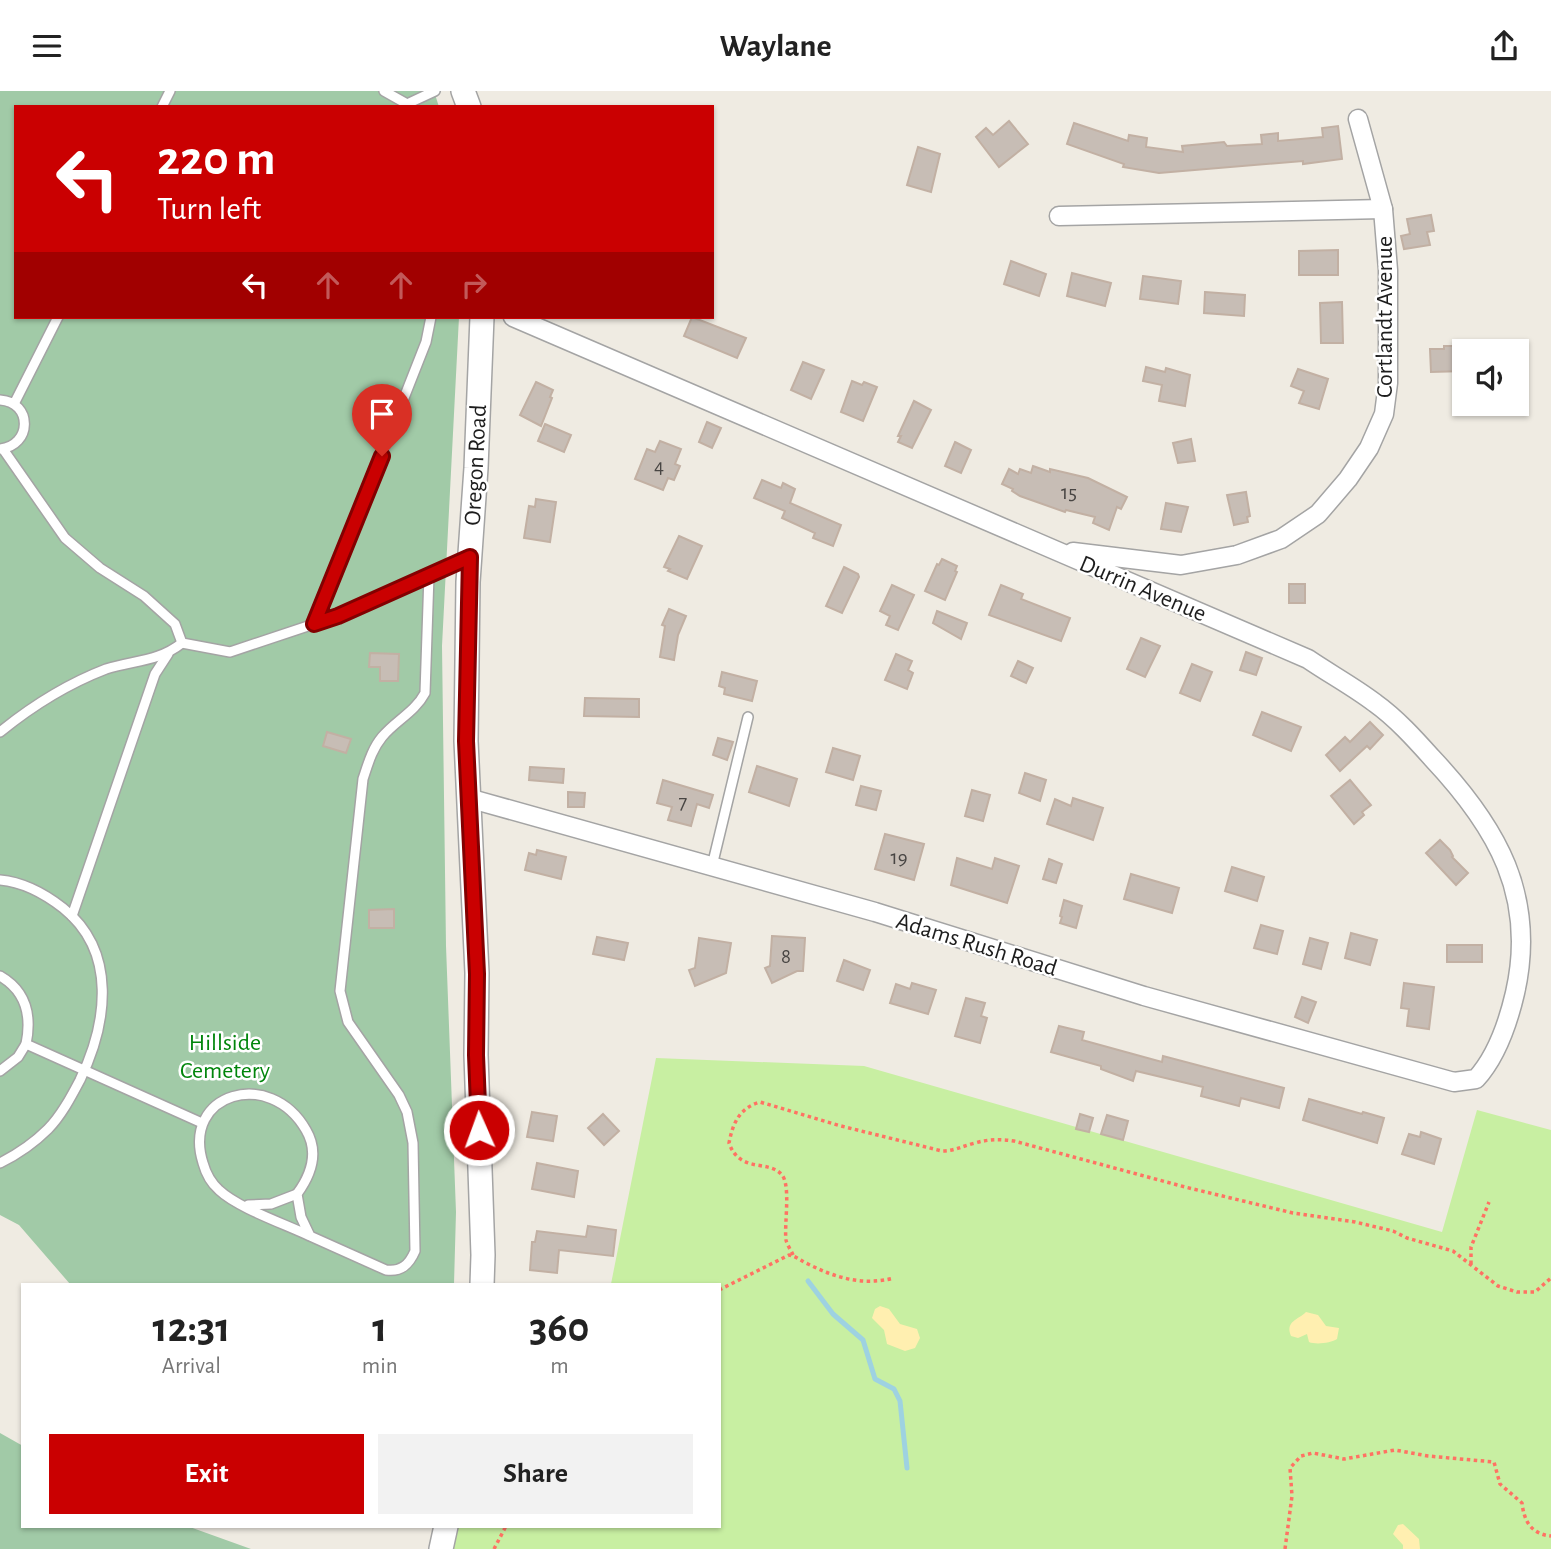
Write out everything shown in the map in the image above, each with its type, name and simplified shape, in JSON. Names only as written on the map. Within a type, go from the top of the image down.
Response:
[{"type":"street","name":"Cortlandt Avenue","points":[[1053,550],[1181,565],[1237,555],[1282,539],[1318,514],[1348,479],[1369,448],[1384,414],[1388,383],[1388,270],[1383,209],[1358,119]]},
{"type":"street","points":[[1059,216],[1383,209]]},
{"type":"street","name":"Oregon Road","points":[[482,319],[470,557],[466,741],[477,974],[476,1055],[482,1283]]},
{"type":"street","name":"Durrin Avenue","points":[[518,319],[1308,659],[1377,704],[1451,778],[1486,824],[1505,858],[1522,932],[1521,966],[1510,1013],[1490,1063],[1483,1072]]},
{"type":"street","name":"Adams Rush Road","points":[[468,798],[876,912],[1144,996],[1454,1081],[1476,1079],[1483,1072]]},
{"type":"street","points":[[441,1549],[446,1528]]},
{"type":"lane","points":[[384,91],[407,105],[435,91]]},
{"type":"lane","points":[[14,404],[57,319]]},
{"type":"lane","points":[[314,624],[426,342],[431,319]]},
{"type":"lane","points":[[0,400],[14,404],[24,415],[25,431],[17,443],[1,449],[65,538],[100,568],[144,596],[175,624],[182,643]]},
{"type":"lane","points":[[72,916],[155,674],[168,654],[182,643],[230,652],[338,616],[470,557]]},
{"type":"lane","points":[[242,1205],[271,1204],[297,1194],[312,1168],[313,1149],[309,1134],[289,1108],[276,1098],[260,1093],[232,1096],[214,1108],[202,1123],[198,1142],[208,1177],[221,1192],[242,1205],[386,1269],[396,1271],[405,1267],[415,1251],[413,1143],[407,1112],[399,1095],[348,1022],[340,991],[363,779],[371,755],[382,737],[419,704],[425,693],[429,575]]},
{"type":"lane","points":[[0,732],[48,697],[77,681],[110,668],[168,654]]},
{"type":"lane","points":[[712,866],[748,717]]},
{"type":"lane","points":[[0,880],[33,889],[53,900],[72,916],[86,934],[94,954],[101,973],[103,999],[101,1022],[85,1070],[72,1095],[50,1127],[23,1151],[0,1163]]},
{"type":"lane","points":[[0,976],[19,993],[29,1012],[30,1026],[26,1044],[18,1057],[0,1071]]},
{"type":"lane","points":[[26,1044],[202,1123]]},
{"type":"lane","points":[[297,1194],[301,1217],[310,1236]]},
{"type":"path","points":[[894,1278],[875,1282],[853,1281],[791,1255],[786,1242],[785,1185],[782,1174],[774,1169],[745,1162],[732,1151],[729,1143],[733,1126],[742,1111],[749,1105],[760,1102],[841,1126],[942,1151],[952,1151],[997,1139],[1023,1144],[1279,1210],[1354,1221],[1393,1231],[1407,1238],[1453,1251],[1498,1286],[1517,1292],[1535,1291],[1551,1278]]},
{"type":"path","points":[[1471,1266],[1471,1247],[1489,1202]]},
{"type":"path","points":[[721,1289],[791,1255]]},
{"type":"path","points":[[1285,1549],[1292,1496],[1290,1468],[1301,1456],[1313,1453],[1344,1459],[1401,1450],[1428,1456],[1494,1462],[1500,1485],[1522,1503],[1524,1517],[1529,1526],[1551,1536]]},
{"type":"path","points":[[494,1549],[505,1528]]},
{"type":"green space","name":"Hillside Cemetery","points":[[0,91],[434,91],[438,105],[14,105],[14,319],[459,319],[442,646],[446,946],[456,1212],[454,1283],[69,1283],[19,1225],[0,1215]]},
{"type":"green space","points":[[656,1058],[864,1066],[1442,1232],[1477,1110],[1551,1130],[1551,1549],[443,1549],[448,1528],[721,1528],[721,1283],[611,1283]]},
{"type":"green space","points":[[0,1433],[21,1445],[21,1528],[193,1528],[251,1549],[0,1549]]},
{"type":"sand","points":[[880,1306],[889,1309],[900,1324],[917,1329],[920,1338],[915,1348],[905,1351],[887,1344],[884,1330],[872,1318],[875,1309]]},
{"type":"sand","points":[[1306,1312],[1318,1315],[1326,1326],[1339,1328],[1337,1339],[1315,1343],[1309,1342],[1307,1334],[1298,1338],[1291,1336],[1291,1324]]},
{"type":"sand","points":[[1403,1524],[1419,1539],[1420,1549],[1403,1549],[1403,1545],[1393,1534],[1398,1525]]},
{"type":"building","points":[[1009,121],[1028,144],[999,167],[976,137],[986,128],[993,135]]},
{"type":"building","points":[[1074,123],[1128,141],[1129,135],[1147,138],[1146,147],[1183,152],[1182,146],[1224,142],[1227,146],[1262,144],[1261,135],[1278,133],[1278,141],[1323,137],[1322,128],[1338,126],[1342,159],[1159,173],[1123,167],[1124,164],[1067,144]]},
{"type":"building","points":[[918,147],[940,154],[931,192],[907,185]]},
{"type":"building","points":[[1431,215],[1434,231],[1427,232],[1430,245],[1404,249],[1401,236],[1410,234],[1407,219]]},
{"type":"building","points":[[1338,250],[1338,275],[1299,275],[1299,251]]},
{"type":"building","points":[[1011,261],[1046,274],[1039,296],[1004,284]]},
{"type":"building","points":[[1072,273],[1111,283],[1105,306],[1067,296]]},
{"type":"building","points":[[1143,276],[1181,281],[1178,304],[1140,299]]},
{"type":"building","points":[[1205,292],[1245,295],[1244,316],[1204,313]]},
{"type":"building","points":[[1342,302],[1343,343],[1321,343],[1320,303]]},
{"type":"building","points":[[691,319],[697,319],[746,338],[737,358],[684,336]]},
{"type":"building","points":[[1444,346],[1452,346],[1452,371],[1431,372],[1430,349],[1444,349]]},
{"type":"building","points":[[803,362],[824,370],[811,399],[791,390]]},
{"type":"building","points":[[1146,367],[1165,372],[1166,368],[1190,375],[1185,406],[1159,401],[1162,385],[1143,381]]},
{"type":"building","points":[[1298,369],[1328,379],[1319,409],[1299,403],[1304,391],[1291,386]]},
{"type":"building","points":[[852,381],[877,387],[863,421],[841,412]]},
{"type":"building","points":[[536,382],[553,390],[541,426],[520,415]]},
{"type":"building","points":[[914,401],[931,410],[912,448],[898,442],[901,436],[898,436]]},
{"type":"building","points":[[707,422],[721,428],[712,448],[699,442]]},
{"type":"building","points":[[545,424],[571,435],[564,452],[538,441]]},
{"type":"building","points":[[1191,439],[1195,461],[1178,463],[1173,443]]},
{"type":"building","points":[[660,441],[681,449],[675,464],[680,466],[674,480],[668,478],[663,490],[635,479],[647,449],[655,452]]},
{"type":"building","points":[[955,442],[971,450],[961,473],[945,466]]},
{"type":"building","points":[[1033,466],[1050,472],[1050,469],[1088,478],[1127,497],[1121,509],[1117,507],[1109,530],[1093,523],[1095,517],[1066,510],[1065,512],[1020,496],[1002,484],[1009,469],[1018,474],[1020,469],[1031,473]]},
{"type":"building","points":[[762,480],[781,488],[783,483],[795,489],[790,503],[841,525],[833,546],[813,538],[815,533],[782,518],[785,511],[754,498]]},
{"type":"building","points":[[1246,492],[1250,516],[1247,517],[1248,522],[1234,525],[1227,495]]},
{"type":"building","points":[[536,499],[556,502],[550,542],[524,538],[529,506],[535,507]]},
{"type":"building","points":[[1166,503],[1188,507],[1181,532],[1161,529]]},
{"type":"building","points":[[679,536],[702,546],[687,579],[664,567]]},
{"type":"building","points":[[942,559],[957,566],[945,600],[925,591]]},
{"type":"building","points":[[844,567],[859,577],[842,613],[826,606]]},
{"type":"building","points":[[1289,584],[1305,584],[1305,603],[1289,603]]},
{"type":"building","points":[[892,585],[914,595],[898,630],[886,625],[890,616],[880,611]]},
{"type":"building","points":[[1001,585],[1023,594],[1021,599],[1070,618],[1061,641],[989,615]]},
{"type":"building","points":[[669,609],[686,616],[678,635],[674,660],[660,657],[665,626],[662,625]]},
{"type":"building","points":[[937,611],[967,623],[961,639],[933,623]]},
{"type":"building","points":[[1141,638],[1160,646],[1145,677],[1127,669]]},
{"type":"building","points":[[1246,652],[1262,658],[1256,675],[1240,670]]},
{"type":"building","points":[[370,653],[399,654],[398,681],[380,681],[380,667],[369,667]]},
{"type":"building","points":[[896,654],[912,661],[908,670],[913,673],[907,689],[885,680]]},
{"type":"building","points":[[1018,661],[1033,668],[1026,683],[1011,676]]},
{"type":"building","points":[[1192,664],[1212,672],[1200,701],[1180,693]]},
{"type":"building","points":[[722,672],[757,681],[752,701],[724,694],[725,688],[719,686]]},
{"type":"building","points":[[585,698],[639,699],[639,717],[584,716]]},
{"type":"building","points":[[1262,712],[1301,727],[1291,751],[1253,735]]},
{"type":"building","points":[[1370,722],[1383,735],[1370,749],[1367,746],[1340,771],[1326,755],[1345,737],[1350,742]]},
{"type":"building","points":[[327,732],[351,739],[346,753],[323,746]]},
{"type":"building","points":[[718,738],[733,742],[727,760],[713,755]]},
{"type":"building","points":[[833,748],[860,756],[853,780],[826,772]]},
{"type":"building","points":[[757,766],[797,779],[789,806],[749,792]]},
{"type":"building","points":[[530,767],[564,769],[563,783],[529,780]]},
{"type":"building","points":[[1025,773],[1046,780],[1040,801],[1019,793]]},
{"type":"building","points":[[663,780],[713,795],[709,808],[697,804],[691,826],[668,820],[672,807],[657,803]]},
{"type":"building","points":[[1350,780],[1371,805],[1354,824],[1331,796]]},
{"type":"building","points":[[861,786],[881,791],[876,810],[856,805]]},
{"type":"building","points":[[972,790],[990,795],[983,821],[965,816]]},
{"type":"building","points":[[568,792],[585,793],[584,807],[568,807]]},
{"type":"building","points":[[1073,798],[1103,808],[1093,840],[1047,824],[1055,799],[1071,806]]},
{"type":"building","points":[[885,834],[924,844],[914,880],[875,869]]},
{"type":"building","points":[[1440,840],[1468,873],[1456,885],[1426,853]]},
{"type":"building","points":[[537,850],[566,857],[561,879],[525,870],[529,853],[536,855]]},
{"type":"building","points":[[957,858],[992,869],[995,858],[1019,866],[1007,903],[951,885]]},
{"type":"building","points":[[1049,859],[1062,864],[1056,883],[1043,879]]},
{"type":"building","points":[[1232,867],[1264,877],[1257,901],[1225,891]]},
{"type":"building","points":[[1131,874],[1179,888],[1172,913],[1124,899]]},
{"type":"building","points":[[1064,900],[1082,906],[1076,928],[1060,923]]},
{"type":"building","points":[[394,909],[394,928],[369,928],[369,910]]},
{"type":"building","points":[[1261,925],[1283,931],[1277,954],[1254,948]]},
{"type":"building","points":[[1351,933],[1377,940],[1370,965],[1345,958]]},
{"type":"building","points":[[772,936],[805,938],[803,971],[797,971],[772,983],[765,968],[770,966]]},
{"type":"building","points":[[597,937],[628,943],[624,960],[593,954]]},
{"type":"building","points":[[699,938],[731,943],[726,973],[695,986],[689,970],[695,968]]},
{"type":"building","points":[[1310,938],[1328,943],[1321,969],[1303,964]]},
{"type":"building","points":[[1447,945],[1482,945],[1482,962],[1447,962]]},
{"type":"building","points":[[844,960],[870,970],[863,990],[837,981]]},
{"type":"building","points":[[912,983],[936,990],[928,1014],[890,1003],[896,984],[910,989]]},
{"type":"building","points":[[1404,983],[1434,987],[1429,1029],[1407,1026],[1409,1009],[1401,1008]]},
{"type":"building","points":[[1302,997],[1316,1002],[1308,1023],[1295,1017]]},
{"type":"building","points":[[966,998],[985,1003],[981,1016],[987,1018],[980,1043],[955,1036]]},
{"type":"building","points":[[1059,1026],[1084,1032],[1082,1040],[1162,1062],[1163,1056],[1284,1088],[1279,1108],[1241,1098],[1239,1106],[1201,1096],[1203,1087],[1136,1071],[1133,1081],[1101,1069],[1101,1066],[1051,1052]]},
{"type":"building","points":[[1309,1099],[1384,1118],[1377,1143],[1303,1120]]},
{"type":"building","points":[[532,1112],[557,1116],[553,1141],[527,1137]]},
{"type":"building","points":[[603,1114],[619,1131],[604,1145],[588,1128]]},
{"type":"building","points":[[1080,1114],[1093,1118],[1089,1132],[1076,1129]]},
{"type":"building","points":[[1107,1115],[1128,1121],[1123,1140],[1101,1134]]},
{"type":"building","points":[[1421,1132],[1441,1139],[1434,1164],[1402,1154],[1409,1134],[1420,1137]]},
{"type":"building","points":[[537,1163],[578,1171],[574,1197],[532,1189]]},
{"type":"building","points":[[588,1226],[616,1230],[613,1256],[559,1250],[557,1273],[530,1270],[532,1242],[535,1242],[537,1231],[586,1237]]},
{"type":"waterway","points":[[808,1281],[833,1314],[863,1340],[875,1379],[894,1389],[900,1401],[907,1468]]},
{"type":"route","points":[[382,456],[314,624],[338,616],[470,557],[466,741],[477,974],[479,1130]]}]
